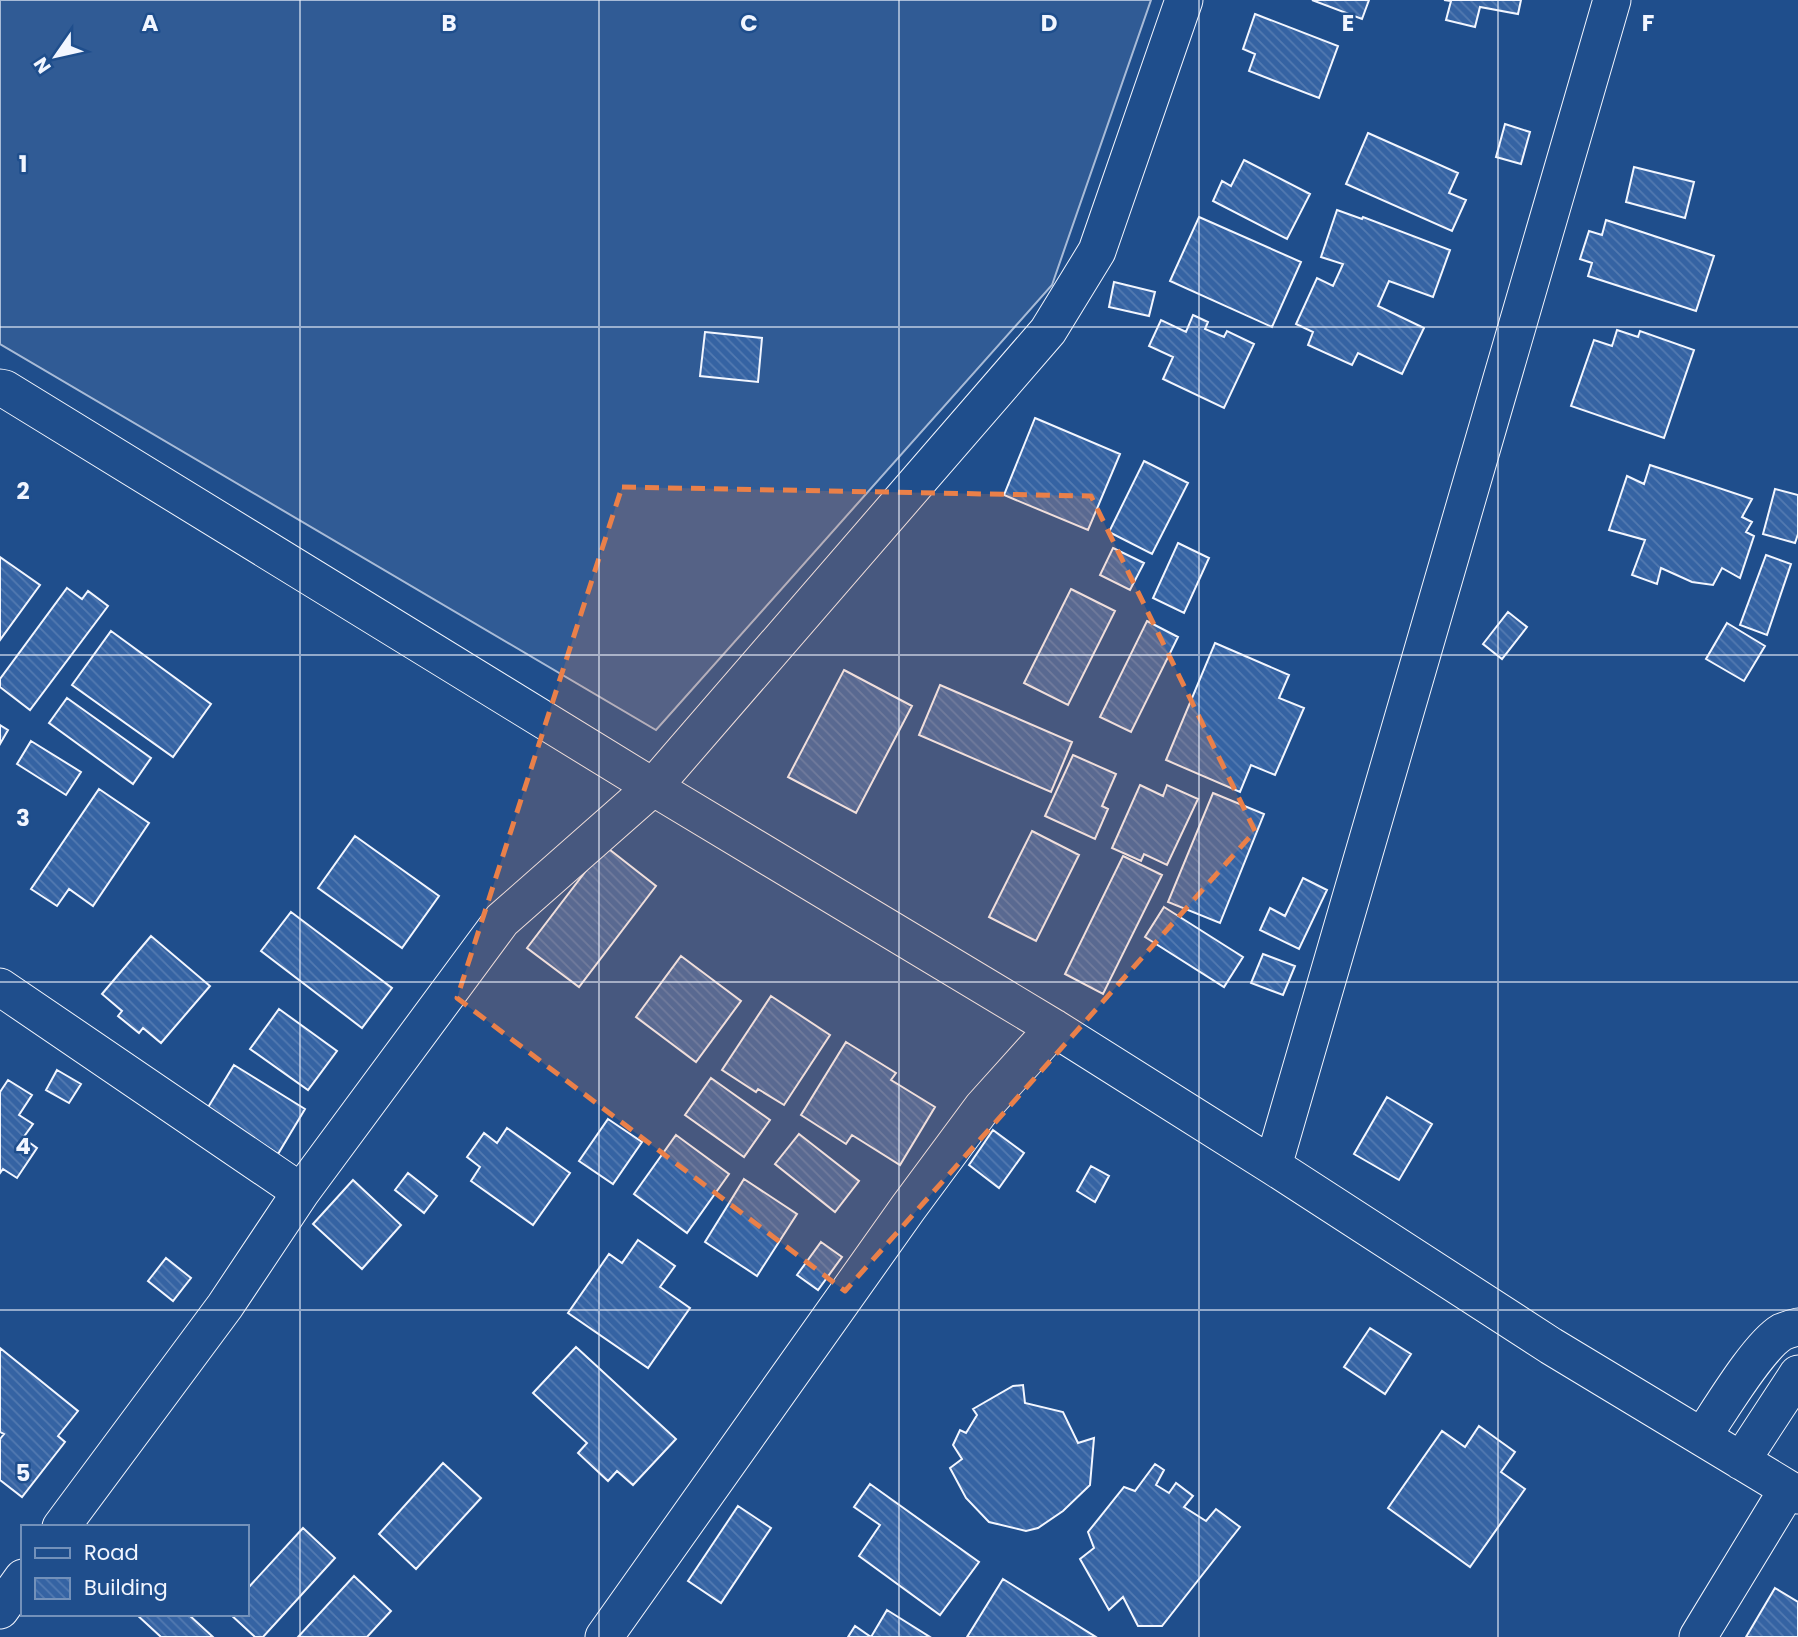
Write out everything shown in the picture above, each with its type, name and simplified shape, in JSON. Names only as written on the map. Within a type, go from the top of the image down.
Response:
[{"type":"street","points":[[62,1525],[225,1306],[301,1192],[502,920],[653,788],[1048,331],[1097,250],[1184,0]]},
{"type":"street","points":[[1273,1166],[1612,0]]},
{"type":"street","points":[[0,388],[653,788],[1054,1028],[1551,1346],[1793,1492],[1698,1637]]},
{"type":"street","points":[[0,987],[301,1192]]},
{"type":"street","points":[[604,1637],[957,1141],[982,1108],[1054,1028]]},
{"type":"street","points":[[1702,1437],[1771,1342],[1782,1332],[1798,1327]]},
{"type":"street","points":[[1741,1461],[1798,1374]]},
{"type":"street","points":[[0,1610],[21,1581]]},
{"type":"highlighted area","points":[[622,487],[1091,496],[1255,831],[845,1291],[457,998]]},
{"type":"shaded area","points":[[0,0],[1151,0],[1052,285],[656,730],[0,344]]},
{"type":"building","points":[[1312,0],[1369,0],[1362,19]]},
{"type":"building","points":[[1444,0],[1521,0],[1518,14],[1480,7],[1475,27],[1446,20],[1451,1]]},
{"type":"building","points":[[1255,14],[1338,46],[1319,98],[1249,71],[1255,54],[1243,49]]},
{"type":"building","points":[[1505,124],[1530,132],[1521,164],[1496,157]]},
{"type":"building","points":[[1368,133],[1458,173],[1449,193],[1466,200],[1452,231],[1346,184]]},
{"type":"building","points":[[1244,160],[1310,194],[1287,239],[1213,201],[1222,181],[1231,186]]},
{"type":"building","points":[[1634,167],[1694,182],[1685,218],[1626,202]]},
{"type":"building","points":[[1337,210],[1450,250],[1433,297],[1389,281],[1378,306],[1424,328],[1402,374],[1358,353],[1352,365],[1308,345],[1313,332],[1296,324],[1317,278],[1333,286],[1343,264],[1321,257]]},
{"type":"building","points":[[1199,217],[1301,262],[1272,327],[1170,281]]},
{"type":"building","points":[[1606,220],[1714,256],[1696,311],[1588,276],[1592,263],[1580,259],[1589,231],[1602,235]]},
{"type":"building","points":[[1114,282],[1155,292],[1149,316],[1109,307]]},
{"type":"building","points":[[1193,315],[1208,322],[1205,329],[1224,337],[1227,331],[1254,344],[1224,408],[1163,379],[1173,357],[1149,346],[1161,320],[1186,332]]},
{"type":"building","points":[[1617,330],[1638,337],[1640,331],[1694,350],[1664,438],[1571,406],[1594,340],[1612,346]]},
{"type":"building","points":[[705,332],[762,338],[758,382],[700,376]]},
{"type":"building","points":[[1035,418],[1120,454],[1088,530],[1004,495]]},
{"type":"building","points":[[1144,461],[1188,483],[1152,554],[1109,532]]},
{"type":"building","points":[[1650,465],[1752,499],[1742,517],[1752,522],[1746,532],[1754,536],[1740,578],[1722,568],[1713,585],[1692,582],[1661,568],[1657,584],[1632,575],[1645,540],[1609,530],[1627,476],[1644,484]]},
{"type":"building","points":[[1775,489],[1798,495],[1798,534],[1795,543],[1763,534]]},
{"type":"building","points":[[1178,543],[1209,558],[1184,613],[1153,598]]},
{"type":"building","points":[[1113,548],[1144,563],[1130,590],[1100,575]]},
{"type":"building","points":[[1766,555],[1791,564],[1767,635],[1740,625]]},
{"type":"building","points":[[0,557],[40,585],[0,640]]},
{"type":"building","points":[[67,588],[82,599],[88,591],[108,606],[30,710],[0,687],[0,679]]},
{"type":"building","points":[[1071,589],[1115,611],[1068,705],[1024,683]]},
{"type":"building","points":[[1508,612],[1527,627],[1502,659],[1483,644]]},
{"type":"building","points":[[1147,621],[1178,637],[1131,732],[1100,717]]},
{"type":"building","points":[[1727,623],[1765,646],[1744,681],[1706,659]]},
{"type":"building","points":[[111,631],[211,704],[173,757],[72,685]]},
{"type":"building","points":[[1215,643],[1289,675],[1279,698],[1304,708],[1275,775],[1251,765],[1240,792],[1166,760]]},
{"type":"building","points":[[844,670],[912,706],[856,813],[788,777]]},
{"type":"building","points":[[940,685],[1072,742],[1051,792],[919,735]]},
{"type":"building","points":[[67,698],[151,758],[133,784],[49,723]]},
{"type":"building","points":[[0,725],[8,730],[0,744]]},
{"type":"building","points":[[31,741],[81,772],[66,795],[17,764]]},
{"type":"building","points":[[1073,755],[1116,774],[1102,806],[1108,809],[1095,839],[1045,816]]},
{"type":"building","points":[[1140,785],[1163,796],[1167,785],[1198,799],[1167,865],[1144,854],[1141,861],[1112,848]]},
{"type":"building","points":[[99,789],[149,823],[93,906],[69,889],[57,906],[31,889]]},
{"type":"building","points":[[1213,793],[1264,814],[1220,923],[1168,902]]},
{"type":"building","points":[[1032,831],[1079,855],[1036,941],[989,917]]},
{"type":"building","points":[[355,836],[439,896],[402,948],[318,888]]},
{"type":"building","points":[[605,846],[656,886],[579,987],[527,948]]},
{"type":"building","points":[[1123,856],[1162,875],[1103,994],[1065,974]]},
{"type":"building","points":[[1303,878],[1327,890],[1299,949],[1260,930],[1270,908],[1285,916]]},
{"type":"building","points":[[1164,907],[1243,957],[1224,987],[1145,937]]},
{"type":"building","points":[[291,912],[392,988],[362,1028],[261,951]]},
{"type":"building","points":[[151,936],[210,986],[161,1043],[143,1028],[139,1033],[118,1016],[122,1011],[102,994]]},
{"type":"building","points":[[1263,954],[1295,966],[1283,995],[1251,983]]},
{"type":"building","points":[[681,956],[741,1001],[696,1062],[636,1017]]},
{"type":"building","points":[[771,996],[830,1035],[784,1105],[758,1089],[756,1092],[722,1070]]},
{"type":"building","points":[[279,1009],[337,1051],[308,1090],[250,1049]]},
{"type":"building","points":[[846,1042],[896,1073],[891,1080],[935,1107],[900,1165],[852,1135],[846,1144],[801,1115]]},
{"type":"building","points":[[234,1065],[305,1109],[278,1154],[207,1109]]},
{"type":"building","points":[[57,1070],[81,1084],[69,1103],[46,1090]]},
{"type":"building","points":[[711,1078],[770,1120],[744,1157],[685,1115]]},
{"type":"building","points":[[8,1080],[32,1095],[19,1115],[33,1124],[23,1138],[37,1148],[17,1178],[3,1169],[0,1173],[0,1092]]},
{"type":"building","points":[[1387,1097],[1432,1124],[1399,1180],[1354,1154]]},
{"type":"building","points":[[608,1119],[642,1142],[613,1184],[579,1161]]},
{"type":"building","points":[[507,1128],[570,1173],[533,1225],[471,1181],[480,1167],[467,1157],[484,1133],[497,1143]]},
{"type":"building","points":[[993,1130],[1024,1153],[999,1188],[969,1165]]},
{"type":"building","points":[[799,1134],[859,1181],[835,1212],[775,1164]]},
{"type":"building","points":[[676,1135],[729,1174],[687,1233],[634,1194]]},
{"type":"building","points":[[1091,1166],[1109,1176],[1095,1202],[1077,1191]]},
{"type":"building","points":[[408,1173],[437,1196],[424,1213],[395,1190]]},
{"type":"building","points":[[744,1179],[797,1214],[757,1276],[705,1242]]},
{"type":"building","points":[[353,1180],[401,1225],[362,1269],[313,1224]]},
{"type":"building","points":[[638,1240],[675,1266],[660,1287],[690,1308],[648,1368],[568,1313],[609,1254],[622,1263]]},
{"type":"building","points":[[821,1242],[842,1257],[818,1290],[797,1275]]},
{"type":"building","points":[[166,1258],[191,1278],[173,1301],[148,1281]]},
{"type":"building","points":[[1370,1328],[1411,1354],[1385,1394],[1344,1367]]},
{"type":"building","points":[[576,1347],[676,1439],[633,1485],[617,1471],[608,1481],[578,1453],[587,1443],[533,1393]]},
{"type":"building","points":[[0,1348],[78,1411],[58,1436],[65,1442],[22,1497],[0,1480],[0,1439],[4,1434],[0,1432]]},
{"type":"building","points":[[1023,1385],[1025,1403],[1063,1412],[1078,1443],[1094,1438],[1090,1485],[1063,1511],[1038,1528],[1026,1531],[989,1522],[966,1498],[950,1468],[962,1459],[953,1445],[960,1430],[966,1433],[977,1415],[973,1409],[1013,1386]]},
{"type":"building","points":[[1479,1426],[1515,1452],[1501,1472],[1525,1489],[1470,1567],[1388,1508],[1442,1431],[1465,1447]]},
{"type":"building","points":[[443,1463],[481,1498],[416,1569],[379,1534]]},
{"type":"building","points":[[1155,1464],[1164,1470],[1156,1485],[1169,1493],[1176,1483],[1193,1496],[1184,1507],[1206,1521],[1216,1509],[1240,1527],[1162,1626],[1138,1626],[1123,1597],[1109,1610],[1080,1559],[1094,1548],[1088,1532],[1124,1487],[1135,1491]]},
{"type":"building","points":[[870,1484],[979,1562],[940,1615],[859,1556],[880,1525],[854,1507]]},
{"type":"building","points":[[738,1506],[771,1528],[721,1603],[688,1581]]},
{"type":"building","points":[[303,1528],[335,1558],[263,1637],[255,1637],[232,1616],[248,1616],[248,1588]]},
{"type":"building","points":[[354,1576],[391,1611],[367,1637],[298,1637]]},
{"type":"building","points":[[1003,1579],[1096,1637],[967,1637]]},
{"type":"building","points":[[1775,1588],[1798,1602],[1798,1637],[1746,1637]]},
{"type":"building","points":[[887,1610],[930,1637],[871,1637]]},
{"type":"building","points":[[138,1616],[190,1616],[213,1637],[161,1637]]},
{"type":"building","points":[[855,1626],[871,1637],[848,1637]]}]
